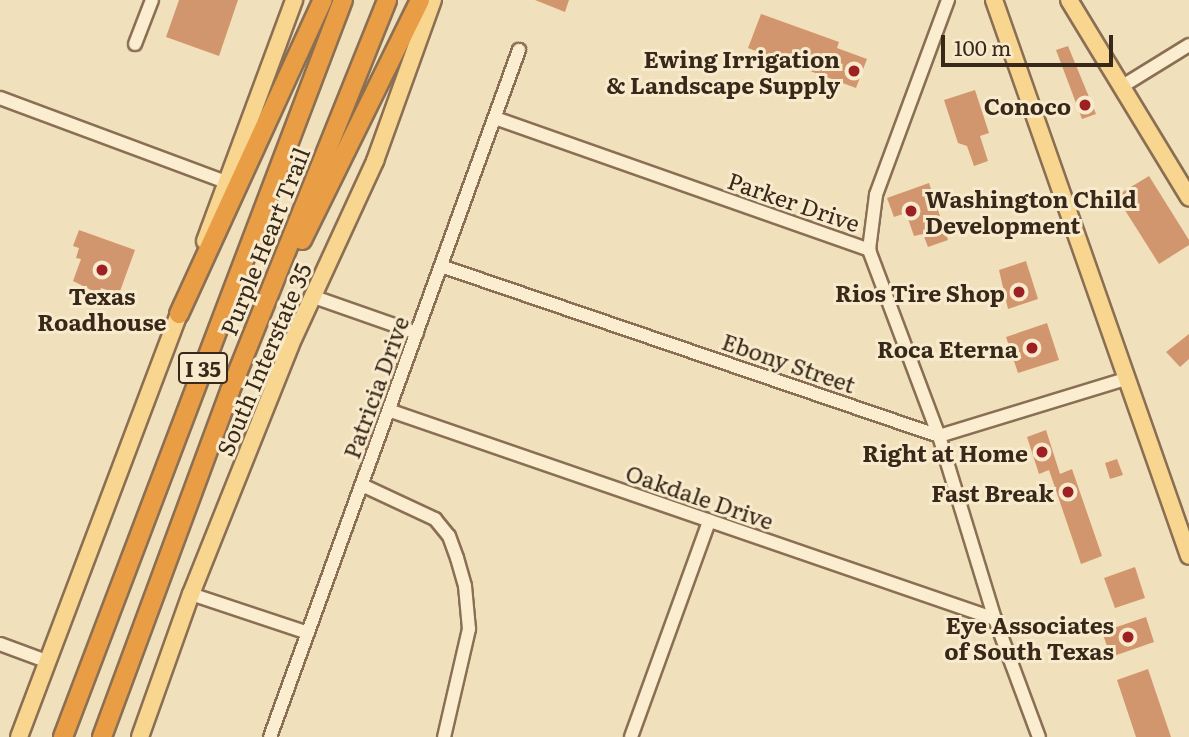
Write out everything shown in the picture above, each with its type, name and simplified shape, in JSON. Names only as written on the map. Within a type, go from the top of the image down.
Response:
[{"type":"highway","points":[[178,314],[323,0]]},
{"type":"highway","name":"Purple Heart Trail","points":[[63,737],[343,0]]},
{"type":"highway","name":"Purple Heart Trail","points":[[102,737],[230,391],[387,0]]},
{"type":"highway","points":[[230,391],[420,0]]},
{"type":"main road","points":[[19,737],[294,0]]},
{"type":"main road","name":"South Interstate 35","points":[[140,737],[191,594],[314,297],[375,161],[433,0]]},
{"type":"main road","points":[[1069,0],[1189,197]]},
{"type":"main road","points":[[993,1],[1189,556]]},
{"type":"street","points":[[135,44],[152,0]]},
{"type":"street","points":[[869,250],[876,195],[947,0]]},
{"type":"street","points":[[1121,87],[1189,45]]},
{"type":"street","name":"Patricia Drive","points":[[270,737],[391,411],[519,50]]},
{"type":"street","points":[[0,98],[226,182]]},
{"type":"street","name":"Parker Drive","points":[[495,118],[869,250],[939,436],[995,620],[1039,737]]},
{"type":"street","name":"Ebony Street","points":[[441,266],[939,436]]},
{"type":"street","points":[[314,297],[417,333]]},
{"type":"street","points":[[939,436],[1125,379]]},
{"type":"street","name":"Oakdale Drive","points":[[391,411],[995,620]]},
{"type":"street","points":[[362,485],[435,519],[449,536],[457,558],[465,586],[469,629],[444,737]]},
{"type":"street","points":[[631,737],[709,521]]},
{"type":"street","points":[[191,594],[308,633]]},
{"type":"street","points":[[0,644],[46,661]]},
{"type":"building","points":[[179,0],[238,0],[219,56],[166,37]]},
{"type":"building","points":[[535,0],[569,0],[565,12]]},
{"type":"building","points":[[761,14],[839,42],[837,48],[867,59],[856,88],[748,48]]},
{"type":"building","points":[[1068,46],[1096,114],[1082,119],[1056,50]]},
{"type":"building","points":[[975,90],[989,133],[980,136],[988,161],[974,166],[967,146],[958,143],[944,100]]},
{"type":"building","points":[[1149,176],[1189,240],[1189,245],[1159,264],[1116,196]]},
{"type":"building","points":[[929,183],[948,240],[928,247],[923,234],[914,236],[906,213],[894,217],[887,198]]},
{"type":"building","name":"Texas Roadhouse","points":[[79,230],[135,250],[119,294],[101,288],[99,294],[73,281],[81,259],[76,258],[79,248],[73,246]]},
{"type":"building","name":"Rios Tire Shop","points":[[1026,261],[1038,299],[1008,309],[999,270]]},
{"type":"building","name":"Roca Eterna","points":[[1047,323],[1059,360],[1018,373],[1006,337]]},
{"type":"building","points":[[1189,334],[1189,359],[1180,367],[1166,352]]},
{"type":"building","points":[[1046,430],[1060,474],[1072,469],[1102,556],[1081,564],[1049,470],[1039,474],[1027,437]]},
{"type":"building","points":[[1117,459],[1123,475],[1110,479],[1105,463]]},
{"type":"building","points":[[1135,567],[1145,598],[1115,608],[1104,578]]},
{"type":"building","name":"Eye Associates of South Texas","points":[[1146,617],[1154,642],[1111,657],[1102,632]]},
{"type":"building","points":[[1148,669],[1171,737],[1136,737],[1117,680]]},
{"type":"place","name":"Ewing Irrigation & Landscape Supply","points":[[854,71]]},
{"type":"place","name":"Conoco","points":[[1085,105]]},
{"type":"place","name":"Washington Child Development","points":[[911,211]]},
{"type":"place","name":"Texas Roadhouse","points":[[102,270]]},
{"type":"place","name":"Rios Tire Shop","points":[[1019,292]]},
{"type":"place","name":"Roca Eterna","points":[[1032,348]]},
{"type":"place","name":"Right at Home","points":[[1042,452]]},
{"type":"place","name":"Fast Break","points":[[1068,492]]},
{"type":"place","name":"Eye Associates of South Texas","points":[[1128,637]]}]
